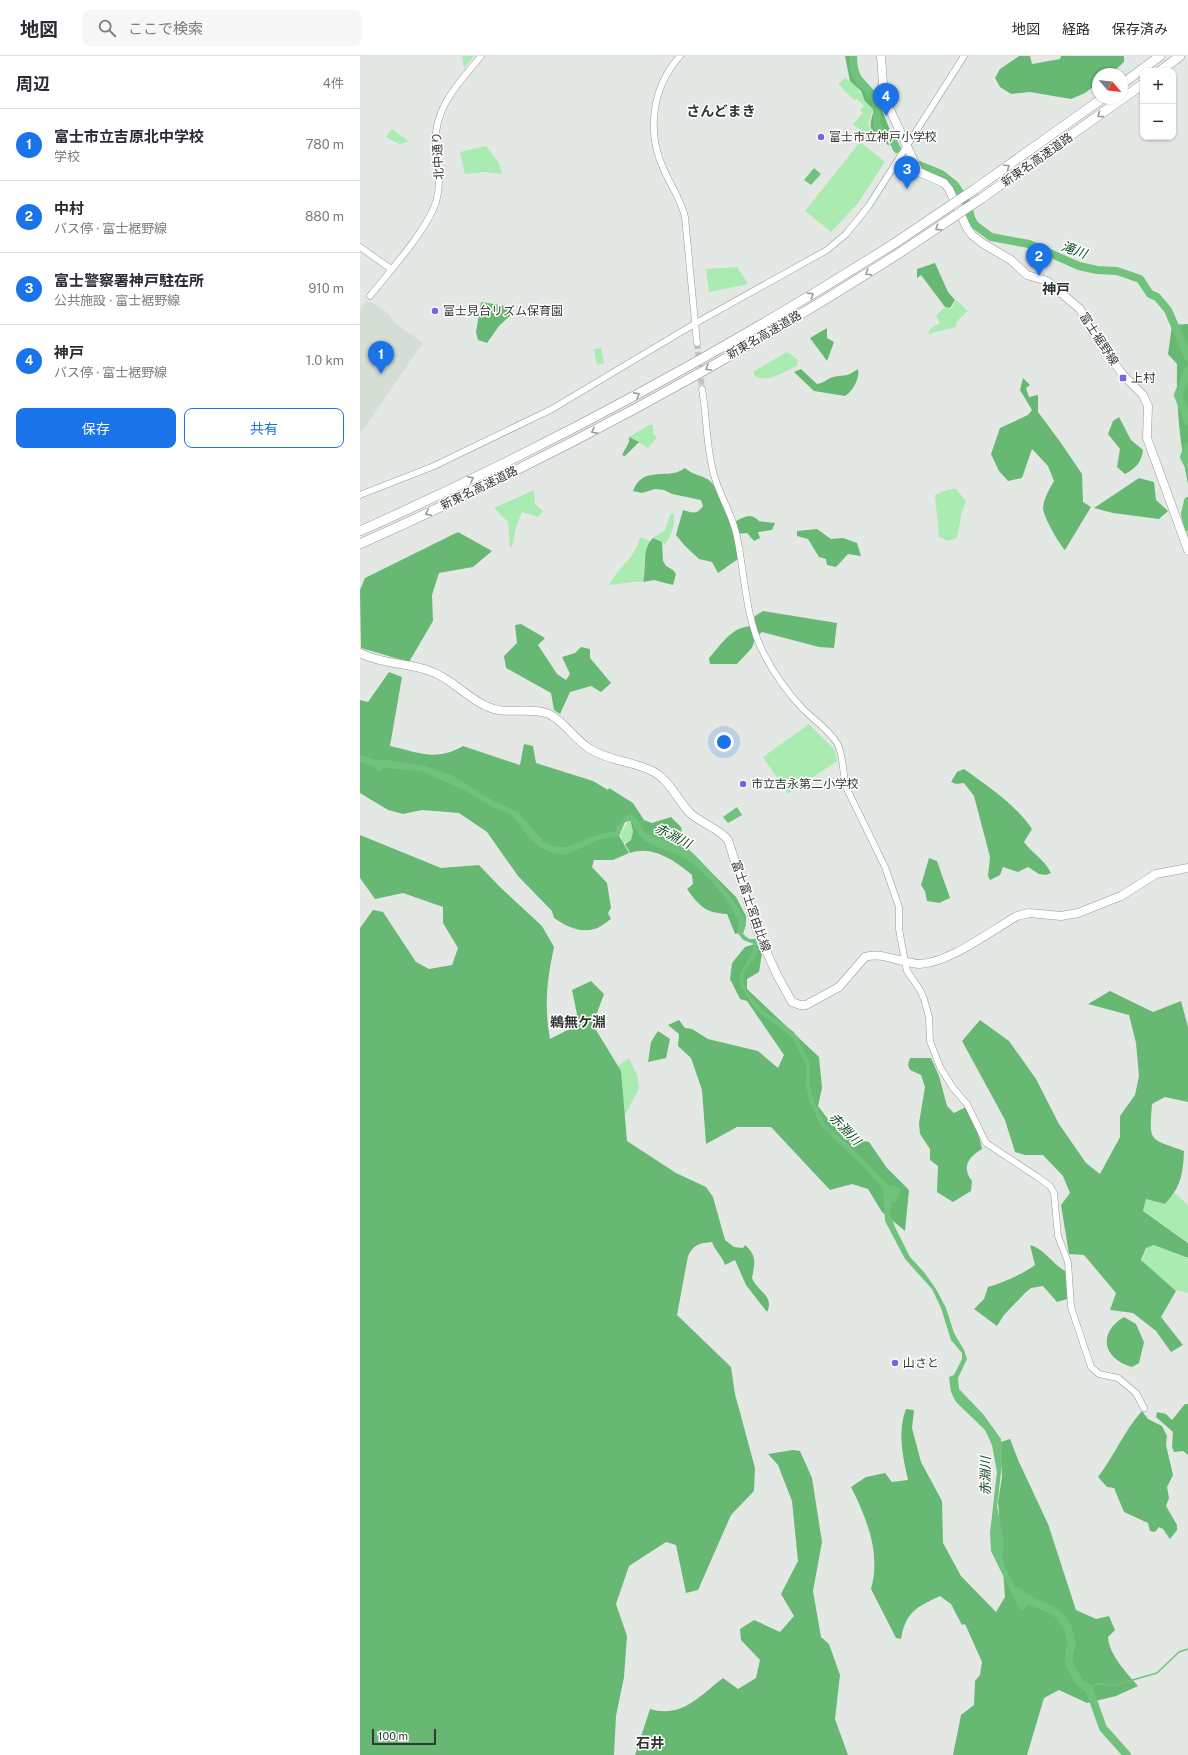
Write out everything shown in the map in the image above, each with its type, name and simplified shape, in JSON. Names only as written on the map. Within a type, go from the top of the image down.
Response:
[{"type":"highway","points":[[1128,80],[1160,56]]},
{"type":"highway","points":[[1164,68],[1180,56]]},
{"type":"highway","name":"新東名高速道路","points":[[360,544],[533,462],[610,423],[795,318],[901,252],[982,198],[1140,86]]},
{"type":"highway","name":"新東名高速道路","points":[[360,531],[549,441],[720,350],[895,243],[975,189],[1095,104]]},
{"type":"main road","name":"富士裾野線","points":[[881,56],[884,97],[919,172],[944,183],[950,189],[967,228],[972,235],[982,243],[1011,260],[1027,275],[1047,281],[1080,309],[1095,336],[1123,374],[1143,395],[1148,406],[1147,438],[1188,550]]},
{"type":"main road","name":"富士富士宮由比線","points":[[360,653],[383,662],[424,669],[436,673],[481,703],[494,709],[548,714],[557,720],[583,744],[598,754],[645,767],[657,774],[693,815],[717,830],[728,840],[757,930],[777,975],[792,1002],[800,1005],[806,1005],[839,987],[865,957],[877,956],[918,964],[938,961],[1017,916],[1029,913],[1062,916],[1078,913],[1118,898],[1156,874],[1188,868]]},
{"type":"street","name":"北中通り","points":[[370,296],[426,223],[434,208],[439,190],[440,178],[435,135],[439,114],[450,94],[481,56]]},
{"type":"street","points":[[680,56],[669,70],[660,90],[656,102],[653,132],[659,159],[682,205],[685,217],[697,343]]},
{"type":"street","points":[[360,495],[434,466],[552,409],[836,244],[868,208],[907,144],[964,56]]},
{"type":"street","points":[[360,247],[391,270]]},
{"type":"street","points":[[702,389],[710,462],[720,494],[732,520],[737,537],[744,583],[757,639],[763,652],[784,686],[803,709],[831,735],[840,749],[843,778],[847,789],[885,867],[899,907],[899,929],[907,971],[920,990],[924,999],[929,1017],[930,1041],[940,1067],[953,1088],[967,1104],[986,1143],[1050,1186],[1054,1193],[1058,1236],[1068,1262],[1071,1307],[1091,1367],[1099,1374],[1118,1378],[1136,1394],[1144,1408]]},
{"type":"shaded area","points":[[462,56],[474,56],[464,68]]},
{"type":"shaded area","points":[[845,56],[856,56],[857,74],[871,90],[878,91],[881,95],[883,113],[890,130],[886,135],[889,146],[872,131],[871,123],[874,110],[865,101],[861,91],[850,81]]},
{"type":"shaded area","points":[[1019,56],[1030,56],[1032,64],[1060,59],[1061,56],[1124,56],[1124,62],[1118,68],[1092,68],[1092,88],[1085,93],[1071,99],[1030,92],[1011,94],[1000,87],[995,78],[1000,69]]},
{"type":"shaded area","points":[[845,78],[858,89],[873,109],[868,124],[871,129],[865,134],[853,124],[863,113],[860,110],[864,106],[857,99],[854,100],[838,84]]},
{"type":"shaded area","points":[[392,129],[408,142],[399,144],[386,137]]},
{"type":"shaded area","points":[[860,142],[885,162],[858,203],[831,232],[805,211]]},
{"type":"shaded area","points":[[486,146],[499,163],[502,174],[484,172],[465,174],[460,152]]},
{"type":"shaded area","points":[[814,168],[821,174],[811,185],[804,180]]},
{"type":"shaded area","points":[[935,263],[948,292],[955,300],[950,308],[945,307],[921,275],[917,278],[917,269]]},
{"type":"shaded area","points":[[737,267],[748,284],[709,292],[706,269]]},
{"type":"shaded area","points":[[956,300],[968,311],[957,321],[956,327],[928,334],[930,329],[940,323],[936,316],[945,307],[951,309]]},
{"type":"shaded area","points":[[366,301],[373,303],[388,313],[395,323],[423,343],[360,434],[360,311]]},
{"type":"shaded area","points":[[481,302],[512,307],[512,314],[499,326],[487,343],[478,340],[476,332]]},
{"type":"shaded area","points":[[1188,324],[1188,484],[1179,425],[1177,364],[1168,354],[1172,325]]},
{"type":"shaded area","points":[[827,328],[827,338],[834,342],[827,361],[810,338]]},
{"type":"shaded area","points":[[601,348],[604,363],[597,365],[594,349]]},
{"type":"shaded area","points":[[787,352],[798,360],[797,366],[769,378],[759,378],[754,375],[754,371]]},
{"type":"shaded area","points":[[801,369],[817,384],[833,377],[848,375],[858,369],[858,376],[851,391],[845,396],[814,391],[794,372]]},
{"type":"shaded area","points":[[1023,378],[1030,385],[1026,388],[1029,397],[1038,395],[1038,412],[1082,474],[1083,502],[1091,507],[1065,550],[1052,530],[1043,508],[1044,501],[1054,481],[1048,466],[1032,449],[1022,478],[1008,481],[999,471],[991,454],[1000,428],[1028,415],[1032,410],[1020,390]]},
{"type":"shaded area","points":[[1119,417],[1131,440],[1143,450],[1137,465],[1125,474],[1117,467],[1120,449],[1108,434],[1113,421]]},
{"type":"shaded area","points":[[649,425],[653,425],[653,434],[657,437],[648,448],[629,437]]},
{"type":"shaded area","points":[[629,437],[639,442],[625,456],[622,455],[629,442]]},
{"type":"shaded area","points":[[685,468],[707,479],[714,485],[732,523],[746,516],[753,516],[759,521],[775,523],[772,530],[758,532],[760,538],[754,541],[747,533],[735,534],[738,559],[718,573],[712,562],[699,559],[676,535],[683,510],[692,512],[699,511],[703,506],[701,500],[672,494],[664,490],[655,489],[642,493],[633,491],[637,483],[643,478],[650,475],[679,472]]},
{"type":"shaded area","points":[[1139,478],[1154,482],[1156,500],[1168,511],[1159,519],[1113,513],[1094,508]]},
{"type":"shaded area","points":[[949,489],[956,489],[966,501],[962,512],[957,538],[948,541],[939,537],[935,495]]},
{"type":"shaded area","points":[[534,490],[535,504],[543,511],[538,517],[522,512],[516,527],[512,547],[510,547],[508,522],[494,508]]},
{"type":"shaded area","points":[[1188,504],[1188,538],[1182,525],[1181,514]]},
{"type":"shaded area","points":[[671,513],[674,514],[673,527],[664,546],[663,542],[653,538],[665,530]]},
{"type":"shaded area","points":[[817,529],[831,539],[843,538],[857,543],[861,556],[848,554],[836,567],[827,565],[826,559],[819,557],[808,539],[797,536],[797,531]]},
{"type":"shaded area","points":[[458,532],[492,551],[473,567],[439,573],[432,595],[433,621],[409,662],[361,648],[360,590],[365,578]]},
{"type":"shaded area","points":[[640,537],[650,541],[644,561],[644,574],[642,582],[609,585],[635,551]]},
{"type":"shaded area","points":[[653,538],[662,542],[663,561],[666,566],[673,570],[676,574],[673,585],[654,580],[643,582],[647,548],[649,542]]},
{"type":"shaded area","points":[[763,611],[837,623],[834,648],[819,647],[762,632],[756,637],[752,648],[737,664],[710,664],[709,658],[732,633],[744,627],[751,626],[755,616]]},
{"type":"shaded area","points":[[521,624],[545,638],[538,645],[557,674],[566,680],[570,674],[562,657],[575,653],[581,647],[590,649],[590,658],[611,683],[601,692],[591,686],[570,692],[560,714],[554,710],[551,693],[506,668],[504,656],[517,643],[515,625]]},
{"type":"shaded area","points":[[389,672],[402,677],[390,746],[418,753],[435,755],[444,754],[463,746],[520,765],[524,744],[533,746],[536,763],[593,781],[608,790],[609,788],[633,803],[644,820],[652,823],[671,817],[681,827],[684,845],[736,897],[746,916],[746,923],[739,933],[735,934],[727,914],[708,910],[695,900],[687,889],[693,884],[692,875],[671,860],[655,853],[639,851],[630,853],[625,844],[631,840],[633,832],[630,818],[617,828],[617,832],[629,853],[613,860],[594,860],[592,867],[607,883],[611,908],[608,913],[611,919],[596,928],[583,930],[563,924],[554,918],[552,911],[518,876],[487,832],[459,813],[422,810],[403,814],[388,810],[360,793],[360,700],[368,702]]},
{"type":"shaded area","points":[[809,724],[835,750],[837,761],[788,794],[763,757]]},
{"type":"shaded area","points":[[360,755],[379,761],[380,759],[428,767],[451,775],[490,799],[518,812],[544,842],[555,847],[566,847],[603,833],[615,832],[625,817],[629,814],[639,821],[647,833],[676,843],[691,851],[709,870],[729,895],[746,922],[743,934],[749,939],[756,939],[758,949],[757,955],[744,971],[743,982],[747,992],[764,1011],[794,1032],[810,1064],[809,1080],[813,1099],[825,1125],[849,1145],[888,1185],[896,1186],[901,1190],[896,1202],[892,1202],[890,1214],[910,1257],[924,1272],[936,1289],[946,1308],[954,1333],[964,1350],[967,1359],[958,1378],[959,1389],[983,1414],[1001,1439],[1002,1464],[997,1507],[1004,1542],[1002,1561],[1014,1585],[1033,1597],[1024,1610],[1020,1610],[991,1551],[990,1533],[997,1472],[992,1445],[985,1430],[956,1402],[951,1392],[949,1377],[954,1375],[962,1359],[962,1353],[951,1340],[941,1308],[932,1289],[905,1259],[885,1221],[883,1190],[867,1170],[821,1126],[809,1100],[805,1082],[807,1071],[806,1064],[792,1037],[756,1010],[740,985],[740,974],[752,953],[754,944],[743,940],[737,932],[739,923],[724,897],[702,872],[687,860],[677,854],[643,840],[631,821],[625,822],[619,836],[601,839],[567,854],[556,854],[541,848],[529,838],[512,815],[490,806],[467,792],[422,771],[383,768],[377,772],[377,768],[360,762]]},
{"type":"shaded area","points":[[964,769],[1001,796],[1025,820],[1032,829],[1024,842],[1045,864],[1051,873],[1046,875],[1039,874],[1028,867],[1018,872],[1003,867],[1000,875],[990,880],[988,876],[990,857],[974,796],[964,783],[956,784],[951,782],[957,772]]},
{"type":"shaded area","points":[[737,807],[742,815],[728,823],[723,817]]},
{"type":"shaded area","points":[[628,822],[631,822],[633,832],[631,840],[623,843],[620,834]]},
{"type":"shaded area","points":[[360,835],[441,868],[479,865],[542,926],[554,947],[547,993],[547,1015],[550,1039],[579,1024],[572,990],[591,981],[604,994],[597,1013],[596,1030],[621,1071],[627,1141],[676,1173],[706,1187],[713,1197],[725,1240],[734,1247],[743,1248],[745,1245],[752,1253],[754,1263],[752,1278],[754,1283],[769,1302],[767,1312],[746,1285],[735,1260],[725,1265],[712,1242],[698,1245],[690,1252],[677,1315],[731,1367],[735,1394],[755,1468],[754,1491],[731,1515],[698,1590],[686,1593],[676,1545],[666,1542],[629,1566],[616,1604],[627,1636],[624,1677],[616,1716],[614,1755],[360,1755],[360,928],[373,910],[383,912],[416,962],[429,969],[452,965],[458,948],[443,923],[443,907],[403,893],[375,899],[360,878]]},
{"type":"shaded area","points":[[929,858],[937,861],[950,898],[939,903],[927,901],[925,891],[921,885]]},
{"type":"shaded area","points":[[758,943],[762,953],[759,972],[747,979],[747,989],[819,1057],[822,1088],[818,1106],[830,1122],[846,1138],[869,1142],[887,1168],[909,1190],[905,1231],[882,1212],[868,1189],[852,1184],[830,1190],[771,1127],[737,1127],[706,1144],[702,1090],[691,1058],[678,1046],[679,1034],[668,1025],[679,1020],[685,1028],[692,1029],[708,1039],[758,1051],[778,1068],[784,1055],[747,1001],[740,999],[730,979],[732,963],[745,947]]},
{"type":"shaded area","points":[[1110,991],[1153,1012],[1181,1001],[1188,1027],[1188,1102],[1165,1097],[1152,1104],[1151,1117],[1152,1133],[1154,1137],[1164,1144],[1184,1151],[1182,1173],[1175,1192],[1165,1204],[1146,1199],[1143,1211],[1188,1243],[1188,1258],[1154,1245],[1146,1248],[1141,1260],[1176,1291],[1161,1317],[1183,1345],[1171,1352],[1156,1331],[1133,1313],[1110,1310],[1116,1293],[1084,1255],[1069,1254],[1061,1205],[1070,1193],[1063,1176],[1043,1155],[1025,1155],[1015,1152],[1005,1120],[962,1041],[980,1020],[1009,1041],[1036,1079],[1059,1124],[1086,1163],[1100,1174],[1120,1137],[1120,1116],[1135,1095],[1139,1076],[1136,1043],[1129,1015],[1088,1004]]},
{"type":"shaded area","points":[[658,1031],[670,1039],[666,1058],[648,1062],[651,1042]]},
{"type":"shaded area","points":[[629,1058],[637,1075],[639,1088],[624,1117],[621,1071],[618,1066]]},
{"type":"shaded area","points":[[910,1058],[931,1058],[939,1076],[947,1106],[954,1113],[966,1107],[978,1132],[982,1149],[973,1155],[967,1166],[967,1171],[972,1181],[971,1191],[953,1202],[937,1192],[938,1166],[930,1160],[930,1149],[920,1134],[919,1123],[925,1087],[921,1075],[910,1070],[908,1065]]},
{"type":"shaded area","points":[[1175,1193],[1188,1205],[1188,1242],[1143,1211],[1146,1199],[1165,1204]]},
{"type":"shaded area","points":[[1030,1245],[1045,1253],[1057,1265],[1067,1272],[1071,1298],[1057,1302],[1043,1286],[1031,1288],[1004,1315],[997,1326],[974,1309],[984,1299],[988,1287],[1012,1278],[1035,1265]]},
{"type":"shaded area","points":[[1155,1245],[1188,1259],[1188,1293],[1175,1290],[1142,1261],[1147,1246]]},
{"type":"shaded area","points":[[1124,1317],[1136,1324],[1144,1342],[1139,1363],[1132,1367],[1115,1358],[1107,1345],[1107,1338],[1110,1330],[1115,1323]]},
{"type":"shaded area","points":[[1185,1404],[1188,1404],[1188,1455],[1183,1451],[1174,1452],[1172,1447],[1173,1432],[1156,1417],[1157,1412],[1166,1414],[1172,1420]]},
{"type":"shaded area","points":[[906,1409],[914,1410],[912,1428],[921,1462],[942,1501],[943,1543],[961,1576],[996,1612],[1005,1597],[998,1502],[1002,1477],[1001,1442],[1010,1439],[1048,1524],[1076,1610],[1096,1619],[1109,1616],[1115,1630],[1108,1637],[1109,1644],[1119,1663],[1138,1686],[1116,1696],[1087,1703],[1059,1690],[1044,1698],[1027,1755],[953,1755],[961,1715],[974,1705],[975,1681],[980,1675],[982,1662],[965,1624],[962,1625],[951,1604],[940,1596],[925,1603],[914,1611],[906,1622],[901,1639],[896,1638],[871,1589],[874,1576],[874,1562],[871,1536],[851,1487],[866,1477],[885,1473],[892,1482],[908,1480],[901,1436],[903,1418]]},
{"type":"shaded area","points":[[1142,1411],[1148,1419],[1162,1426],[1167,1436],[1166,1445],[1173,1475],[1167,1487],[1169,1498],[1166,1506],[1177,1525],[1177,1530],[1170,1539],[1163,1529],[1159,1527],[1155,1532],[1150,1531],[1148,1523],[1124,1512],[1114,1488],[1107,1487],[1098,1477]]},
{"type":"shaded area","points":[[793,1450],[800,1451],[812,1478],[822,1542],[813,1591],[821,1637],[829,1644],[840,1675],[835,1719],[848,1755],[635,1755],[650,1709],[672,1711],[681,1708],[698,1699],[723,1678],[738,1689],[756,1678],[760,1660],[741,1640],[740,1629],[754,1620],[780,1632],[794,1616],[781,1594],[798,1561],[792,1501],[778,1465],[768,1454]]},
{"type":"waterway","name":"滝川","points":[[853,56],[855,73],[875,101],[877,110],[877,126],[894,143],[897,149]]},
{"type":"waterway","name":"滝川","points":[[919,165],[941,174],[955,185],[968,205],[971,218],[975,225],[991,237],[1029,244],[1079,266],[1097,270],[1117,271],[1140,279],[1150,294],[1157,297],[1168,310],[1188,357]]},
{"type":"waterway","name":"滝川","points":[[1188,370],[1178,395],[1188,421]]},
{"type":"waterway","name":"滝川","points":[[1188,446],[1184,457],[1188,465]]},
{"type":"waterway","name":"滝川","points":[[1188,501],[1185,514],[1188,527]]},
{"type":"waterway","name":"赤淵川","points":[[1022,1595],[1028,1600],[1050,1609],[1060,1616],[1068,1628],[1072,1645],[1069,1652],[1069,1664],[1079,1682],[1089,1689],[1103,1728],[1127,1755]]},
{"type":"waterway","points":[[1089,1689],[1097,1684],[1115,1685],[1157,1673],[1179,1652],[1188,1649]]},
{"type":"tunnel","points":[[697,343],[702,389]]},
{"type":"place","name":"神戸","points":[[886,116]]},
{"type":"place","name":"富士市立神戸小学校","points":[[821,137]]},
{"type":"place","name":"富士警察署神戸駐在所","points":[[907,189]]},
{"type":"place","name":"中村","points":[[1039,276]]},
{"type":"place","name":"富士見台リズム保育園","points":[[435,311]]},
{"type":"place","name":"富士市立吉原北中学校","points":[[381,374]]},
{"type":"place","name":"上村","points":[[1123,378]]},
{"type":"place","name":"市立吉永第二小学校","points":[[743,784]]},
{"type":"place","name":"山さと","points":[[895,1363]]},
{"type":"district","name":"さんどまき","points":[[721,111]]},
{"type":"district","name":"神戸","points":[[1056,289]]},
{"type":"district","name":"鵜無ケ淵","points":[[578,1022]]},
{"type":"district","name":"石井","points":[[650,1743]]}]
